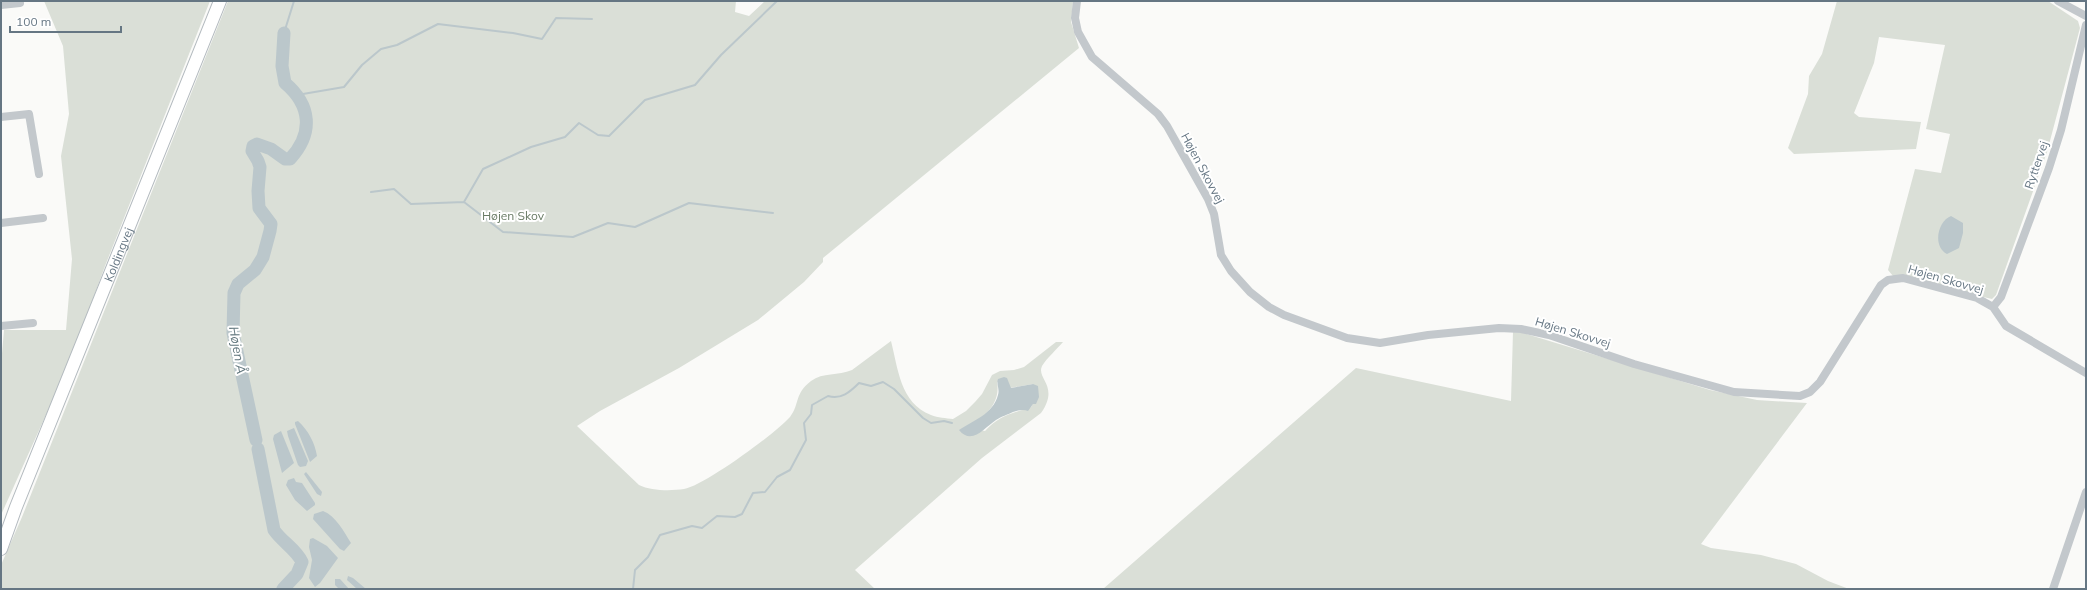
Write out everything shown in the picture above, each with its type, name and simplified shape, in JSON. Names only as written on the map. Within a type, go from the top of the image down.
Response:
[{"type":"main road","name":"Koldingvej","points":[[1,549],[16,507],[220,1]]},
{"type":"main road","name":"Koldingvej","points":[[1,535],[16,507]]},
{"type":"street","name":"Højen Skovvej","points":[[1077,1],[1075,18],[1078,32],[1092,57],[1158,114],[1167,126],[1208,199],[1214,214],[1221,255],[1231,271],[1250,292],[1269,307],[1284,315],[1347,338],[1380,343],[1428,335],[1499,328],[1521,329],[1549,336],[1634,364],[1734,392],[1800,396],[1810,392],[1820,382],[1874,295],[1888,280],[1903,278],[1977,298],[1993,307],[2006,326],[2086,373]]},
{"type":"street","points":[[2058,1],[2086,16]]},
{"type":"street","points":[[1,5],[20,3]]},
{"type":"street","name":"Ryttervej","points":[[1993,307],[2001,297],[2049,168],[2061,130],[2086,25]]},
{"type":"street","points":[[1,117],[29,114],[39,174]]},
{"type":"street","points":[[1,222],[43,218]]},
{"type":"street","points":[[1,326],[32,323]]},
{"type":"street","points":[[2053,589],[2086,492]]},
{"type":"green space","points":[[44,1],[210,1],[105,266],[71,359],[1,515],[1,365],[4,330],[66,330],[72,259],[61,156],[69,114],[63,46]]},
{"type":"green space","name":"Højen Skov","points":[[228,1],[736,1],[735,12],[749,16],[765,1],[1073,1],[1071,22],[1079,48],[823,258],[823,262],[804,282],[758,320],[679,368],[600,411],[577,426],[639,485],[661,490],[684,489],[694,486],[723,469],[756,446],[782,425],[793,412],[802,390],[811,381],[820,376],[852,370],[891,341],[902,384],[913,402],[931,415],[953,419],[966,411],[975,402],[982,394],[992,375],[1000,371],[1014,370],[1024,367],[1056,342],[1063,342],[1042,366],[1041,371],[1048,390],[1048,396],[1041,413],[982,458],[855,570],[875,589],[1,589],[1,565],[22,517]],"holes":[[[997,382],[1010,388],[1033,384],[1033,403],[1031,407],[1001,418],[985,431],[965,427],[979,420],[990,410],[994,404],[998,390]]]},
{"type":"green space","points":[[1837,1],[2048,1],[2078,21],[2080,28],[2047,152],[1996,295],[1992,299],[1893,276],[1888,270],[1915,169],[1941,173],[1950,134],[1926,129],[1945,45],[1879,37],[1874,63],[1854,113],[1859,117],[1921,122],[1916,149],[1794,154],[1788,148],[1808,94],[1809,76],[1822,54]]},
{"type":"green space","points":[[1513,332],[1523,333],[1710,390],[1757,400],[1807,403],[1701,544],[1711,548],[1761,555],[1796,564],[1828,581],[1849,589],[1103,589],[1356,368],[1511,401]]},
{"type":"shaded area","points":[[1951,216],[1963,223],[1963,233],[1959,248],[1947,254],[1939,245],[1938,234],[1943,223]]},
{"type":"shaded area","points":[[1004,377],[1007,378],[1011,388],[1033,384],[1038,386],[1039,397],[1036,404],[1033,404],[1028,411],[1017,411],[1000,417],[974,436],[964,434],[959,430],[982,416],[996,402],[998,393],[998,379]]},
{"type":"shaded area","points":[[298,421],[308,433],[316,451],[317,456],[310,462],[295,424],[295,422]]},
{"type":"shaded area","points":[[294,428],[308,461],[306,466],[300,467],[298,465],[288,436],[287,431]]},
{"type":"shaded area","points":[[281,431],[294,463],[282,473],[273,439],[274,435]]},
{"type":"shaded area","points":[[306,472],[322,492],[321,496],[317,494],[304,474]]},
{"type":"shaded area","points":[[294,478],[296,482],[302,483],[315,503],[315,505],[307,511],[295,500],[286,485],[288,480]]},
{"type":"shaded area","points":[[323,511],[328,513],[336,520],[351,543],[344,551],[340,549],[313,519],[314,514]]},
{"type":"shaded area","points":[[313,538],[327,546],[338,558],[320,583],[315,587],[309,578],[312,560],[309,547],[310,539]]},
{"type":"shaded area","points":[[348,576],[353,578],[366,589],[357,589],[347,580]]},
{"type":"shaded area","points":[[335,579],[340,579],[349,589],[339,589],[335,585]]},
{"type":"waterway","points":[[284,33],[294,1]]},
{"type":"waterway","points":[[371,192],[394,189],[411,204],[464,202],[483,169],[531,147],[565,137],[579,123],[598,135],[609,136],[645,100],[695,85],[721,55],[777,1]]},
{"type":"waterway","points":[[297,95],[344,87],[362,65],[381,49],[397,45],[438,24],[513,33],[542,39],[556,18],[592,19]]},
{"type":"waterway","name":"Højen Å","points":[[256,440],[233,333],[234,293],[238,284],[255,270],[263,257],[271,224],[259,208],[258,191],[260,167],[252,151],[253,146],[257,144],[271,149],[285,159],[290,159],[298,149],[306,129],[304,110],[300,100],[285,83],[282,66],[284,33]]},
{"type":"waterway","points":[[464,202],[503,232],[573,237],[608,223],[635,227],[689,203],[773,213]]},
{"type":"waterway","points":[[633,589],[635,570],[648,557],[660,535],[692,526],[702,528],[717,516],[735,517],[742,514],[753,493],[765,492],[777,477],[790,470],[806,440],[804,423],[811,414],[812,405],[828,396],[841,396],[849,392],[859,383],[871,386],[883,382],[894,389],[923,418],[931,423],[944,421],[952,423]]},
{"type":"waterway","name":"Højen Å","points":[[258,449],[274,530],[296,553],[302,562],[297,574],[283,589]]}]
